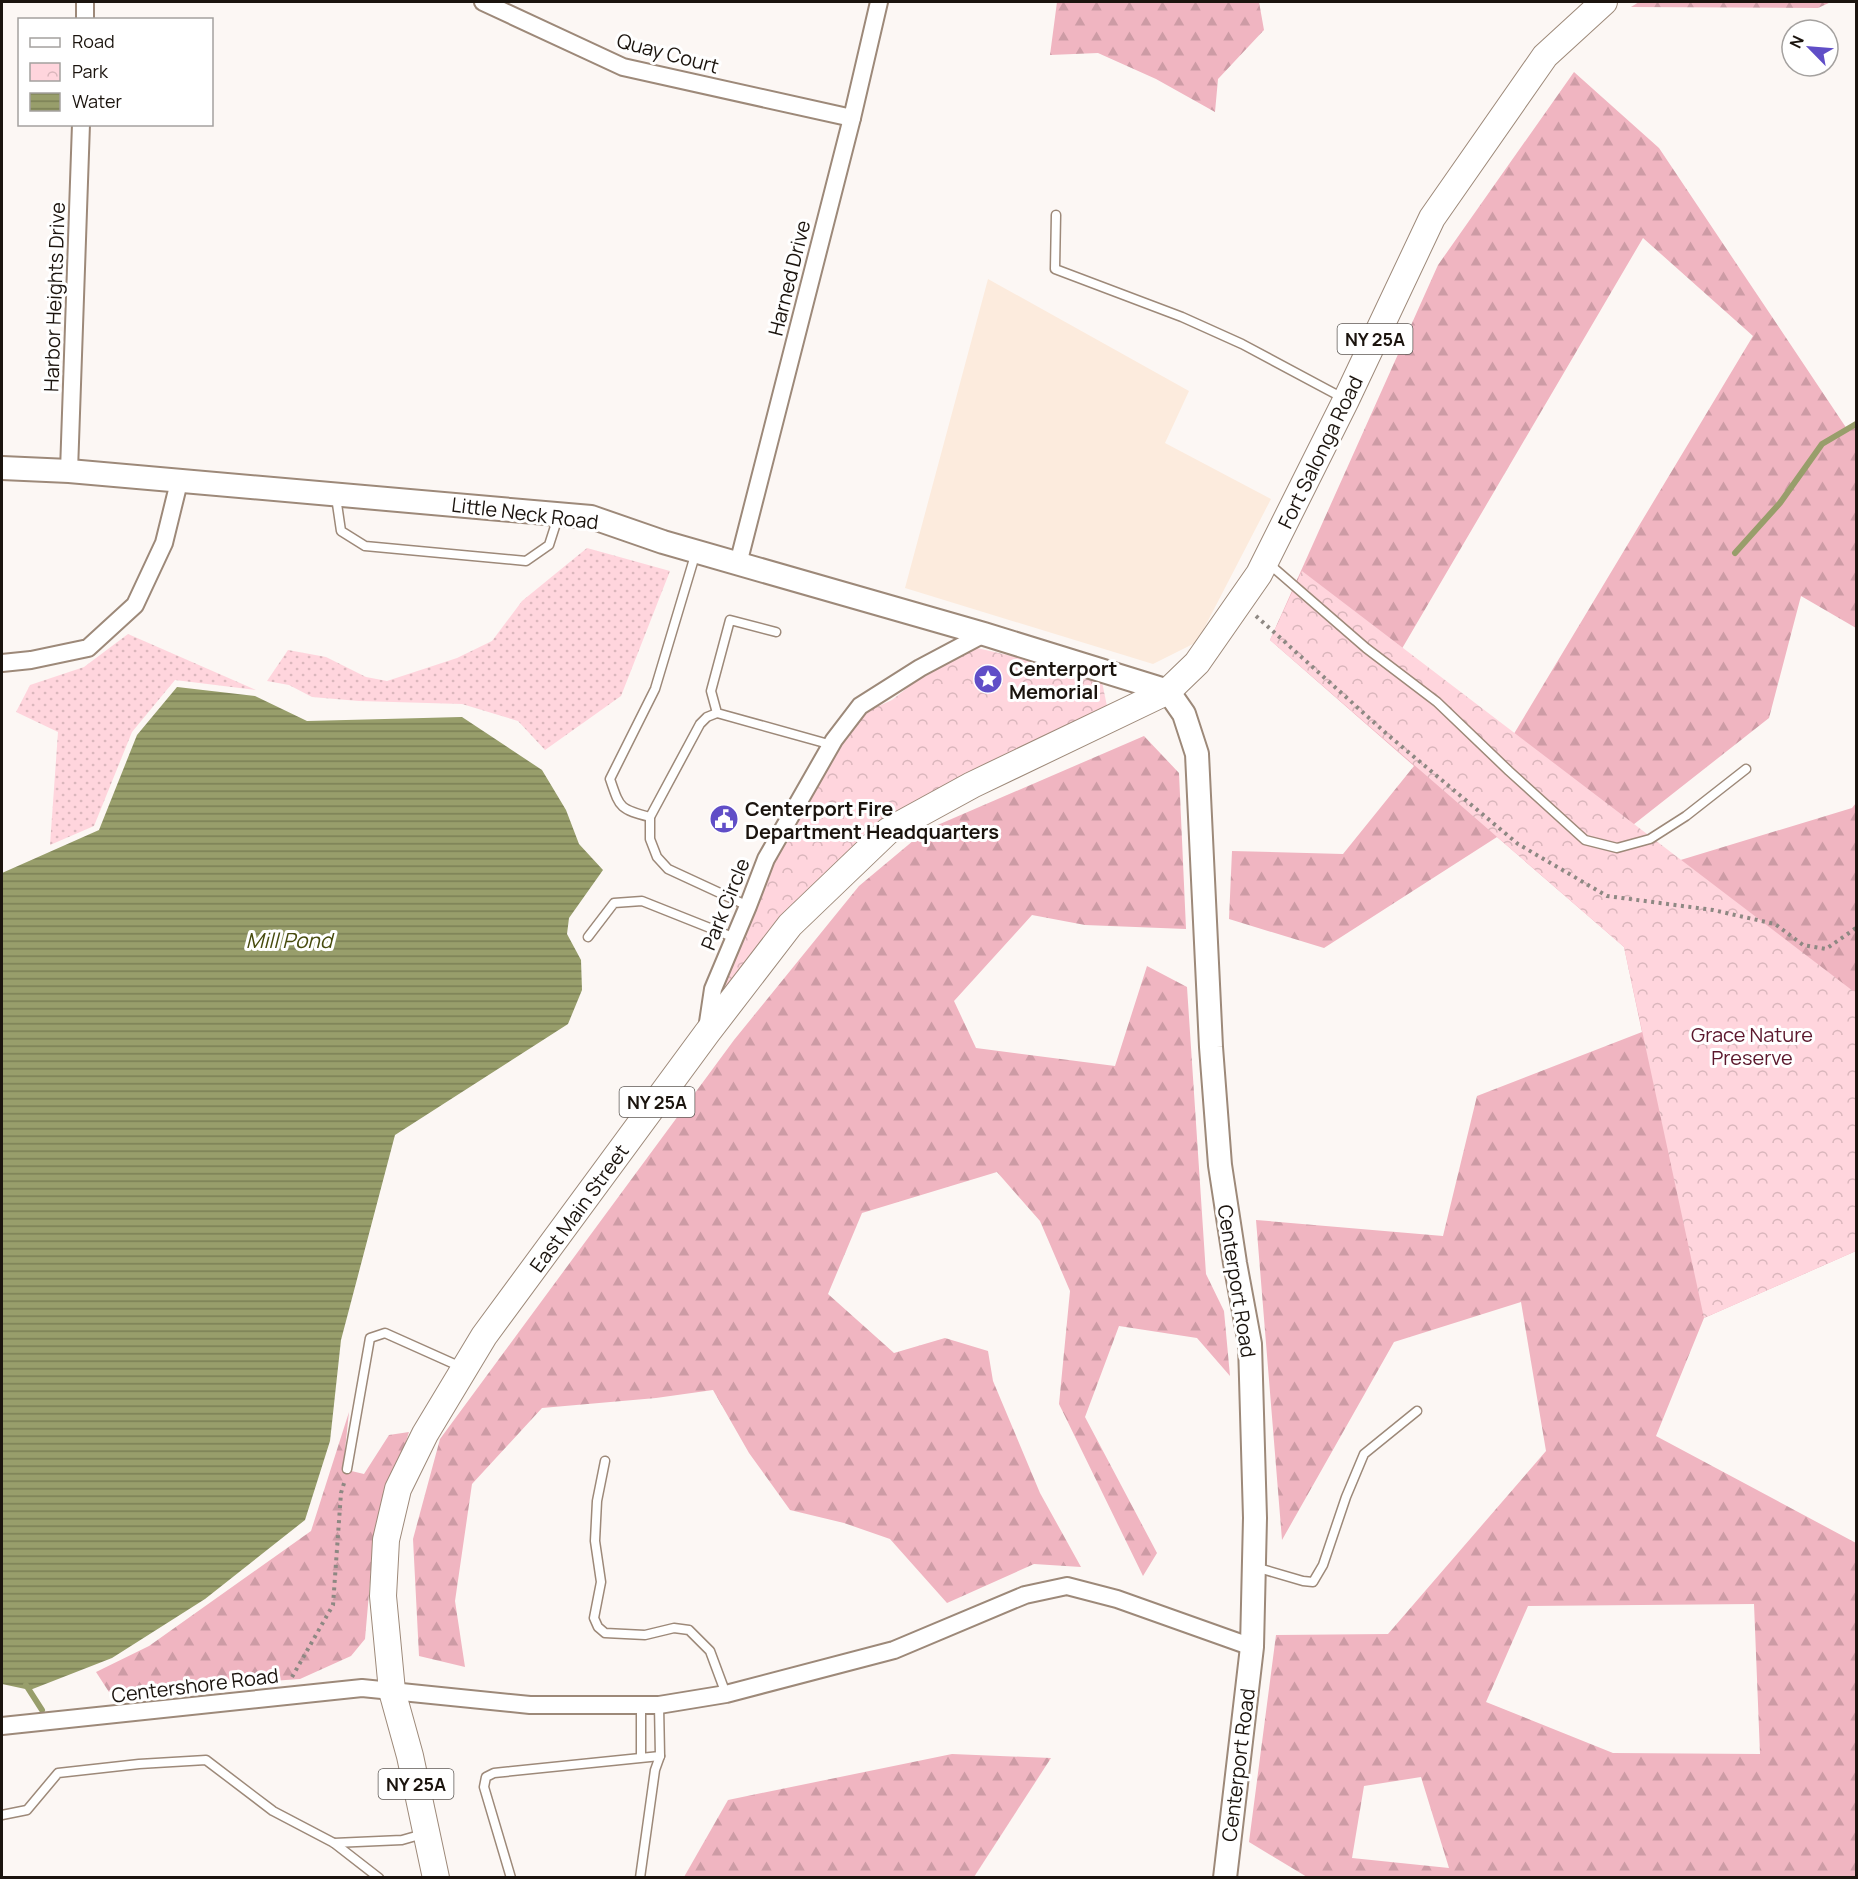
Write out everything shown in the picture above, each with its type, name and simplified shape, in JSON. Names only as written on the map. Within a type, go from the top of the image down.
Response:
[{"type":"main road","name":"Fort Salonga Road","points":[[1168,691],[1197,663],[1259,574],[1346,400],[1432,218],[1545,56],[1604,2]]},
{"type":"main road","name":"East Main Street","points":[[436,1878],[410,1756],[392,1691],[383,1596],[386,1540],[398,1489],[425,1434],[484,1335],[707,1033],[790,925],[888,831],[972,785],[1168,691]]},
{"type":"street","points":[[85,2],[85,18]]},
{"type":"street","name":"Quay Court","points":[[483,2],[623,67],[852,118]]},
{"type":"street","name":"Harned Drive","points":[[738,564],[852,118],[879,2]]},
{"type":"street","name":"Harbor Heights Drive","points":[[69,471],[81,126]]},
{"type":"street","name":"Little Neck Road","points":[[2,468],[69,471],[591,517],[696,552],[984,634],[1168,691]]},
{"type":"street","points":[[2,663],[31,660],[88,648],[135,605],[164,543],[179,482]]},
{"type":"street","name":"Park Circle","points":[[707,1033],[713,989],[766,859],[832,745],[860,706],[920,668],[984,634]]},
{"type":"street","name":"Centerport Road","points":[[1168,691],[1184,714],[1197,754],[1211,1047],[1220,1165],[1234,1263],[1250,1344],[1255,1518],[1252,1647],[1225,1878]]},
{"type":"street","name":"Centershore Road","points":[[2,1726],[362,1688],[530,1705],[660,1705],[726,1694],[894,1650],[1025,1595],[1067,1586],[1117,1599],[1252,1647]]},
{"type":"lane","points":[[1056,215],[1055,269],[1182,317],[1242,344],[1346,400]]},
{"type":"lane","points":[[336,494],[341,531],[365,546],[526,561],[549,545],[559,514]]},
{"type":"lane","points":[[650,817],[630,812],[618,803],[610,779],[655,689],[696,552]]},
{"type":"lane","points":[[1265,561],[1366,648],[1437,702],[1585,840],[1617,848],[1650,839],[1686,816],[1746,769]]},
{"type":"lane","points":[[717,713],[711,691],[730,620],[776,632]]},
{"type":"lane","points":[[748,906],[668,869],[657,857],[651,838],[650,817],[700,724],[707,717],[717,713],[832,745]]},
{"type":"lane","points":[[588,937],[614,903],[642,901],[735,938]]},
{"type":"lane","points":[[347,1469],[370,1338],[385,1333],[464,1369]]},
{"type":"lane","points":[[1253,1566],[1313,1582],[1323,1565],[1346,1497],[1364,1454],[1417,1411]]},
{"type":"lane","points":[[605,1461],[597,1502],[595,1541],[601,1582],[594,1618],[598,1628],[605,1633],[645,1635],[674,1628],[689,1630],[710,1651],[726,1694]]},
{"type":"lane","points":[[640,1757],[641,1705]]},
{"type":"lane","points":[[640,1878],[655,1770],[660,1756],[660,1705]]},
{"type":"lane","points":[[511,1878],[484,1787],[486,1777],[494,1773],[660,1756]]},
{"type":"lane","points":[[2,1815],[27,1810],[58,1773],[139,1764],[206,1760],[273,1811],[334,1843],[379,1878]]},
{"type":"lane","points":[[334,1843],[402,1840],[427,1833]]},
{"type":"path","points":[[1240,602],[1388,735],[1518,844],[1607,896],[1713,910],[1774,924],[1803,945],[1826,949],[1857,928]]},
{"type":"path","points":[[281,1696],[333,1605],[341,1493],[347,1469]]},
{"type":"shaded area","points":[[988,279],[1189,391],[1165,443],[1271,499],[1197,642],[1153,664],[905,588]]},
{"type":"green space","points":[[1057,2],[1259,2],[1264,30],[1218,79],[1215,112],[1156,79],[1098,53],[1050,55]]},
{"type":"green space","points":[[1639,2],[1831,2],[1818,8],[1631,7]]},
{"type":"green space","points":[[1574,72],[1659,148],[1847,429],[1856,428],[1856,628],[1801,596],[1769,718],[1624,832],[1651,869],[1852,808],[1856,803],[1856,1251],[1704,1318],[1656,1436],[1856,1543],[1856,1877],[1307,1877],[1249,1842],[1276,1635],[1388,1634],[1546,1451],[1521,1302],[1394,1342],[1282,1540],[1256,1220],[1443,1236],[1477,1096],[1642,1032],[1624,947],[1497,837],[1324,948],[1229,919],[1232,851],[1343,854],[1414,766],[1270,640],[1438,265]],"holes":[[[1643,238],[1753,336],[1512,737],[1390,669]],[[1754,1604],[1760,1754],[1613,1753],[1486,1702],[1528,1606]],[[1421,1777],[1449,1868],[1352,1858],[1364,1786]]]},
{"type":"green space","points":[[587,548],[670,571],[621,696],[545,750],[518,721],[462,704],[359,701],[312,697],[289,685],[267,681],[288,650],[326,657],[366,677],[387,681],[457,658],[492,641],[522,601]]},
{"type":"green space","name":"Grace Nature Preserve","points":[[1302,571],[1853,991],[1856,990],[1856,1251],[1704,1318],[1624,947],[1270,640]]},
{"type":"green space","points":[[128,634],[256,690],[175,680],[132,732],[94,826],[50,845],[58,732],[16,712],[30,685],[84,667]]},
{"type":"green space","points":[[977,648],[1038,662],[1102,682],[1108,711],[889,822],[714,1015],[717,993],[769,865],[861,714],[892,700],[912,684]]},
{"type":"green space","points":[[1144,736],[1179,773],[1186,929],[1085,925],[1032,915],[954,1001],[976,1048],[1115,1066],[1147,966],[1187,987],[1206,1274],[1224,1311],[1230,1376],[1197,1338],[1119,1326],[1085,1417],[1157,1553],[1143,1576],[1059,1404],[1070,1291],[1040,1221],[997,1172],[862,1213],[828,1294],[894,1353],[945,1338],[988,1351],[993,1381],[1040,1493],[1081,1567],[1034,1564],[947,1603],[890,1539],[844,1523],[790,1510],[749,1453],[713,1390],[656,1398],[542,1408],[472,1484],[455,1601],[465,1667],[419,1656],[413,1539],[440,1439],[734,1040],[859,886],[926,830]]},
{"type":"green space","points":[[349,1412],[343,1469],[364,1474],[389,1435],[409,1432],[373,1548],[365,1639],[351,1656],[300,1679],[109,1692],[96,1672],[149,1646],[311,1531]]},
{"type":"green space","points":[[952,1754],[1051,1758],[974,1877],[684,1877],[728,1800]]},
{"type":"water","name":"Mill Pond","points":[[177,687],[255,696],[307,721],[462,717],[542,770],[566,810],[579,844],[603,870],[569,918],[567,934],[581,960],[582,990],[568,1024],[395,1135],[341,1340],[330,1441],[305,1520],[205,1599],[112,1658],[30,1690],[2,1684],[2,873],[99,830],[137,735]]},
{"type":"waterway","points":[[1735,553],[1780,503],[1822,444],[1856,424]]},
{"type":"waterway","points":[[26,1685],[42,1710]]},
{"type":"place","name":"Centerport Memorial","points":[[988,679]]},
{"type":"place","name":"Centerport Fire Department Headquarters","points":[[724,819]]}]
